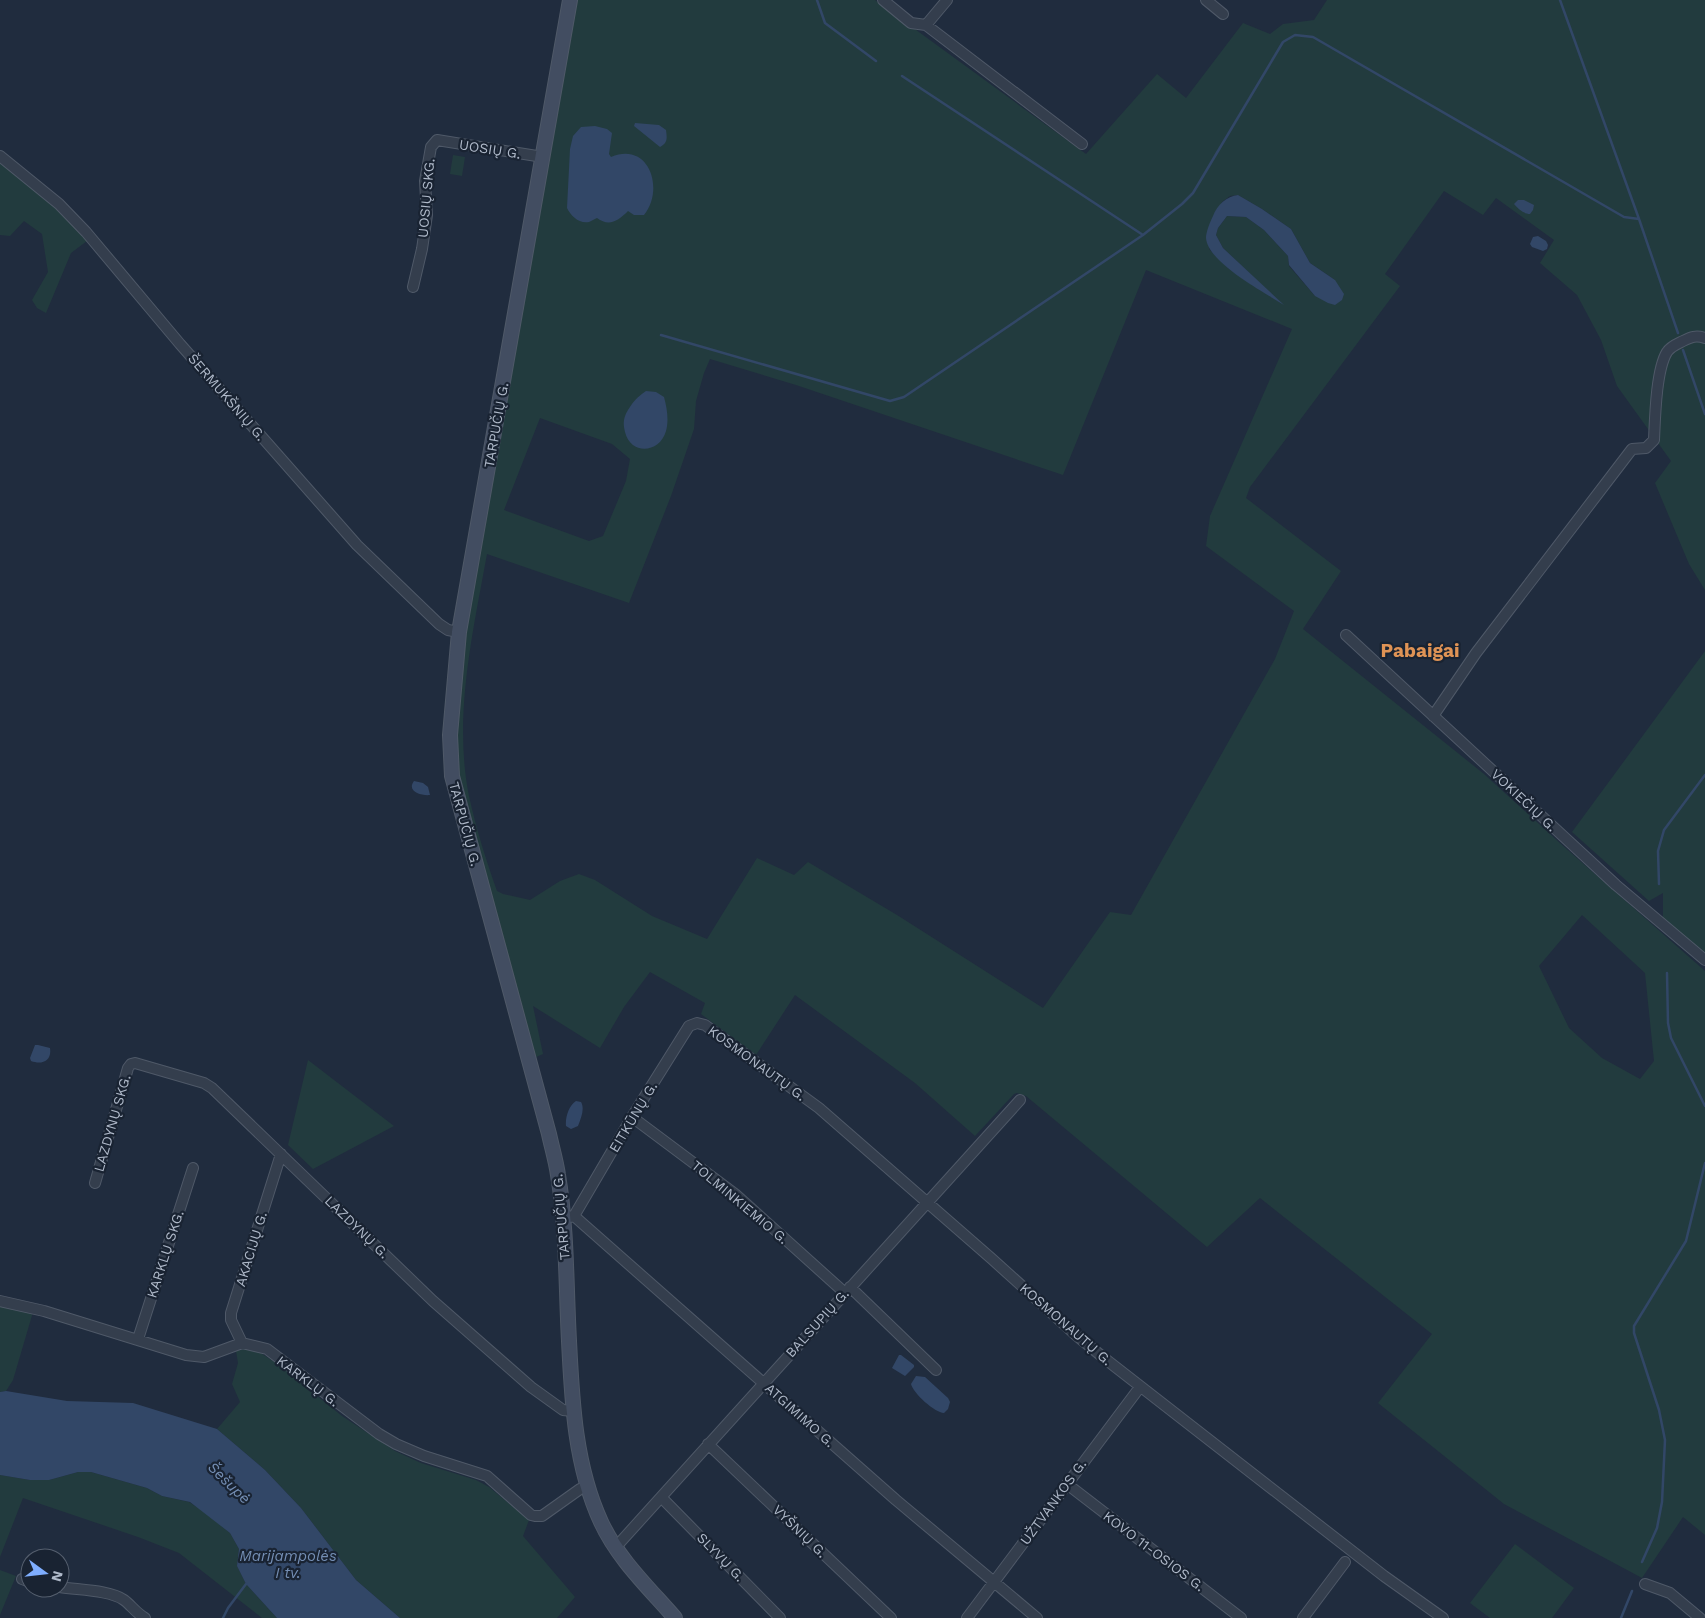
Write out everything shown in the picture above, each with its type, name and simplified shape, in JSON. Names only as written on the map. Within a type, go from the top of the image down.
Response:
[{"type":"main road","name":"TARPUČIŲ G.","points":[[570,0],[459,632],[450,735],[452,776],[549,1134],[568,1217],[573,1411],[587,1486],[602,1524],[616,1548],[675,1618]]},
{"type":"street","points":[[883,0],[911,22],[926,25],[1082,144]]},
{"type":"street","points":[[926,25],[948,0]]},
{"type":"street","points":[[1206,0],[1223,14]]},
{"type":"street","name":"UOSIŲ G.","points":[[437,140],[543,157]]},
{"type":"street","name":"UOSIŲ SKG.","points":[[413,287],[422,249],[427,215],[426,181],[431,147],[437,140]]},
{"type":"street","name":"ŠERMUKŠNIŲ G.","points":[[0,156],[59,204],[86,232],[180,344],[357,545],[439,624],[448,630],[459,632]]},
{"type":"street","points":[[1433,716],[1482,645],[1632,449],[1646,448],[1654,440],[1659,387],[1664,359],[1668,351],[1674,345],[1693,337],[1700,336],[1705,338]]},
{"type":"street","name":"VOKIEČIŲ G.","points":[[1346,635],[1616,885],[1705,960]]},
{"type":"street","name":"EITKŪNŲ G.","points":[[568,1217],[689,1026],[697,1023]]},
{"type":"street","name":"KOSMONAUTŲ G.","points":[[697,1023],[713,1030],[819,1108],[1076,1335],[1140,1387],[1378,1571],[1443,1618]]},
{"type":"street","name":"LAZDYNŲ G.","points":[[131,1064],[135,1063],[204,1083],[212,1088],[433,1301],[532,1387],[563,1410],[573,1411]]},
{"type":"street","name":"LAZDYNŲ SKG.","points":[[95,1183],[128,1068],[131,1064]]},
{"type":"street","name":"BALSUPIŲ G.","points":[[616,1548],[1020,1100]]},
{"type":"street","name":"TOLMINKIEMIO G.","points":[[632,1117],[735,1194],[847,1290],[936,1370]]},
{"type":"street","name":"AKACIJŲ G.","points":[[242,1343],[231,1320],[231,1313],[280,1154]]},
{"type":"street","name":"KARKLŲ SKG.","points":[[138,1339],[142,1320],[166,1257],[193,1168]]},
{"type":"street","name":"ATGIMIMO G.","points":[[568,1217],[764,1382],[896,1500],[994,1584],[1037,1618]]},
{"type":"street","points":[[0,1300],[44,1311],[186,1355],[204,1357],[242,1343]]},
{"type":"street","name":"KARKLŲ G.","points":[[242,1343],[266,1349],[367,1426],[396,1444],[424,1456],[487,1476],[531,1515],[542,1516],[587,1486]]},
{"type":"street","name":"UŽTVANKOS G.","points":[[967,1618],[1140,1387]]},
{"type":"street","name":"VYŠNIŲ G.","points":[[708,1444],[891,1618]]},
{"type":"street","name":"KOVO 11-OSIOS G.","points":[[1067,1484],[1241,1618]]},
{"type":"street","name":"SLYVŲ G.","points":[[662,1496],[780,1618]]},
{"type":"street","points":[[1303,1618],[1345,1562]]},
{"type":"street","points":[[1645,1584],[1670,1593],[1700,1618]]},
{"type":"street","points":[[70,1588],[109,1594],[123,1599],[138,1616]]},
{"type":"green space","points":[[575,0],[875,0],[1086,154],[1157,74],[1186,98],[1243,23],[1270,34],[1283,24],[1314,20],[1327,0],[1705,0],[1705,590],[1689,564],[1655,483],[1671,461],[1617,386],[1601,340],[1577,295],[1540,263],[1554,240],[1496,198],[1483,215],[1444,191],[1385,274],[1400,286],[1250,487],[1246,498],[1341,571],[1303,629],[1484,774],[1705,971],[1705,1535],[1683,1517],[1642,1578],[1504,1504],[1378,1403],[1432,1334],[1260,1198],[1207,1247],[1026,1096],[1014,1094],[975,1136],[915,1083],[795,995],[756,1055],[701,1014],[705,1003],[650,972],[624,1007],[600,1048],[533,1006],[543,1054],[534,1058],[499,935],[455,758],[458,673]],"holes":[[[1238,195],[1291,229],[1310,263],[1335,280],[1315,296],[1289,266],[1288,256],[1264,230],[1246,217],[1227,216],[1218,228],[1216,235],[1223,248],[1281,303],[1229,269],[1209,249],[1222,202],[1230,196]],[[1146,270],[1292,329],[1210,516],[1206,546],[1294,611],[1275,659],[1131,915],[1110,912],[1043,1008],[897,915],[808,862],[794,875],[757,858],[707,939],[652,916],[595,880],[579,874],[560,881],[530,900],[497,891],[469,796],[463,736],[464,705],[471,644],[487,554],[629,603],[671,496],[694,429],[696,401],[710,359],[796,385],[1063,475]],[[540,418],[612,444],[630,459],[626,481],[603,536],[589,541],[504,510]],[[1582,915],[1645,973],[1654,1061],[1640,1079],[1602,1058],[1569,1028],[1539,966]]]},
{"type":"green space","points":[[453,155],[465,157],[462,176],[450,174]]},
{"type":"green space","points":[[0,163],[60,210],[87,241],[71,253],[46,313],[37,308],[32,300],[48,272],[42,234],[24,221],[10,236],[0,235]]},
{"type":"green space","points":[[1705,651],[1705,960],[1663,924],[1663,893],[1649,901],[1572,832]]},
{"type":"green space","points":[[308,1060],[394,1126],[313,1169],[288,1145]]},
{"type":"green space","points":[[0,1305],[33,1312],[13,1380],[6,1391],[0,1392]]},
{"type":"green space","points":[[245,1349],[259,1352],[276,1363],[342,1416],[395,1451],[421,1463],[476,1480],[489,1487],[529,1520],[523,1536],[575,1597],[557,1618],[400,1618],[356,1580],[301,1508],[265,1470],[217,1429],[240,1402],[232,1384],[238,1363],[236,1351]]},
{"type":"green space","points":[[78,1472],[91,1472],[147,1488],[162,1496],[189,1502],[205,1512],[230,1533],[239,1549],[237,1566],[246,1584],[277,1618],[262,1618],[179,1553],[23,1498],[0,1557],[0,1475],[30,1480],[49,1480]]},
{"type":"green space","points":[[1515,1544],[1574,1588],[1552,1618],[1490,1618],[1470,1603]]},
{"type":"green space","points":[[0,1570],[16,1576],[0,1615]]},
{"type":"water","points":[[635,123],[659,125],[666,130],[666,142],[660,147],[634,126]]},
{"type":"water","points":[[595,126],[607,129],[612,133],[609,154],[611,157],[624,154],[635,156],[644,161],[650,170],[653,181],[653,193],[644,215],[634,215],[628,211],[621,218],[613,222],[601,221],[597,218],[589,222],[582,222],[576,219],[567,208],[570,149],[573,136],[581,127]]},
{"type":"water","points":[[1238,195],[1291,229],[1310,263],[1335,280],[1344,294],[1342,300],[1335,305],[1315,296],[1289,265],[1288,256],[1264,230],[1246,217],[1227,216],[1218,228],[1216,235],[1223,248],[1284,305],[1238,276],[1216,257],[1209,248],[1206,238],[1208,227],[1220,205],[1226,199]]},
{"type":"water","points":[[1518,200],[1524,200],[1534,205],[1530,214],[1523,212],[1514,204]]},
{"type":"water","points":[[1538,236],[1546,241],[1548,245],[1547,249],[1543,251],[1532,247],[1530,244],[1533,237]]},
{"type":"water","points":[[646,391],[656,392],[664,397],[667,410],[667,427],[663,438],[658,444],[646,449],[633,445],[628,440],[624,424],[625,416],[630,407]]},
{"type":"water","points":[[414,781],[423,783],[428,787],[430,795],[423,795],[413,791],[412,785]]},
{"type":"water","points":[[35,1045],[50,1048],[48,1059],[42,1062],[31,1061],[30,1058]]},
{"type":"water","points":[[576,1101],[581,1102],[582,1114],[578,1126],[571,1129],[566,1126],[566,1119],[569,1109]]},
{"type":"water","points":[[899,1355],[914,1365],[905,1376],[892,1368]]},
{"type":"water","points":[[916,1376],[925,1377],[948,1398],[950,1402],[948,1409],[944,1413],[935,1410],[916,1392],[911,1384]]},
{"type":"water","name":"Marijampolės I tv.","points":[[6,1391],[67,1401],[133,1403],[217,1429],[265,1470],[301,1508],[356,1580],[400,1618],[277,1618],[246,1584],[237,1566],[239,1549],[230,1533],[190,1502],[162,1496],[147,1488],[91,1472],[78,1472],[49,1480],[30,1480],[0,1475],[0,1392]]},
{"type":"waterway","points":[[817,0],[825,23],[876,61]]},
{"type":"waterway","points":[[1560,0],[1678,333]]},
{"type":"waterway","points":[[661,335],[890,401],[904,397],[1143,235],[1182,204],[1193,193],[1283,42],[1295,35],[1313,37],[1624,217],[1639,219]]},
{"type":"waterway","points":[[902,76],[1143,235]]},
{"type":"waterway","points":[[1683,350],[1705,414]]},
{"type":"waterway","points":[[1659,884],[1658,851],[1664,830],[1705,775]]},
{"type":"waterway","points":[[1667,973],[1668,1023],[1671,1038],[1705,1106]]},
{"type":"waterway","points":[[1642,1562],[1657,1528],[1662,1502],[1665,1440],[1659,1410],[1634,1333],[1634,1326],[1686,1241],[1705,1163]]},
{"type":"waterway","points":[[223,1618],[246,1584]]},
{"type":"waterway","points":[[1621,1618],[1632,1591]]},
{"type":"district","name":"Pabaigai","points":[[1420,650]]},
{"type":"water label","name":"Šešupė","points":[[229,1483]]}]
